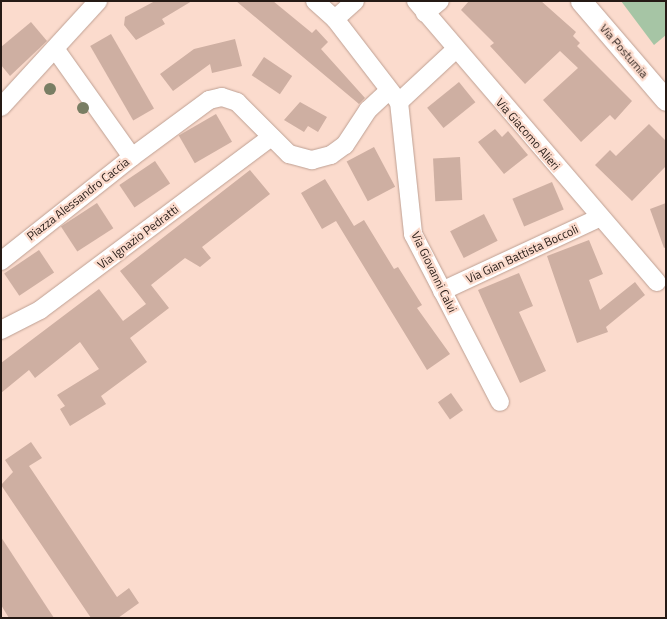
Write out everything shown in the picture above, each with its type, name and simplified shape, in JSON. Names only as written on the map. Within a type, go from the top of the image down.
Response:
[{"type":"street","points":[[1,107],[56,50],[98,1]]},
{"type":"street","points":[[315,1],[335,19],[393,97]]},
{"type":"street","points":[[335,19],[356,1]]},
{"type":"street","points":[[420,7],[440,1]]},
{"type":"street","name":"Via Postumia","points":[[581,1],[666,100]]},
{"type":"street","name":"Via Giacomo Alieri","points":[[420,7],[455,50],[657,282]]},
{"type":"street","name":"Piazza Alessandro Caccia","points":[[1,261],[132,157],[56,50]]},
{"type":"street","points":[[132,157],[209,100],[222,97],[237,102],[289,154],[312,160],[331,155],[345,145],[368,110],[393,97],[455,50]]},
{"type":"street","name":"Via Giovanni Calvi","points":[[393,97],[413,234],[500,402]]},
{"type":"street","name":"Via Ignazio Pedratti","points":[[1,330],[40,310],[271,137]]},
{"type":"street","name":"Via Gian Battista Boccoli","points":[[442,290],[601,218]]},
{"type":"green space","points":[[621,1],[666,1],[666,35],[654,45]]},
{"type":"building","points":[[155,1],[192,1],[162,19],[165,24],[136,40],[124,25],[125,17]]},
{"type":"building","points":[[236,1],[273,1],[312,33],[316,29],[328,42],[321,49],[365,98],[359,104]]},
{"type":"building","points":[[469,1],[541,1],[576,32],[573,36],[580,43],[577,46],[632,101],[615,120],[610,115],[581,142],[543,100],[578,68],[560,51],[525,84],[490,46],[494,43],[461,10]]},
{"type":"building","points":[[31,22],[47,41],[10,76],[1,65],[1,47]]},
{"type":"building","points":[[111,34],[154,108],[133,120],[90,46]]},
{"type":"building","points":[[235,39],[242,66],[212,73],[210,64],[173,91],[160,74],[194,49]]},
{"type":"building","points":[[264,57],[292,76],[280,94],[252,75]]},
{"type":"building","points":[[459,82],[475,102],[443,128],[427,108]]},
{"type":"building","points":[[300,102],[327,117],[318,132],[308,126],[304,132],[284,120]]},
{"type":"building","points":[[216,114],[232,142],[195,163],[179,136]]},
{"type":"building","points":[[649,124],[666,141],[666,166],[632,201],[595,165],[610,150],[616,156]]},
{"type":"building","points":[[495,129],[502,137],[508,131],[528,155],[504,174],[478,142]]},
{"type":"building","points":[[374,147],[395,187],[368,201],[347,162]]},
{"type":"building","points":[[460,157],[462,200],[435,201],[433,158]]},
{"type":"building","points":[[155,161],[170,183],[134,207],[119,185]]},
{"type":"building","points":[[250,170],[270,194],[202,247],[211,258],[200,267],[185,258],[151,285],[169,308],[130,338],[147,362],[101,396],[106,404],[70,426],[60,409],[65,406],[57,395],[99,369],[80,342],[35,378],[29,370],[1,393],[1,363],[99,289],[123,321],[146,304],[120,271]]},
{"type":"building","points":[[325,179],[354,226],[364,220],[394,269],[398,267],[422,305],[417,308],[450,354],[427,370],[336,221],[322,229],[301,193]]},
{"type":"building","points":[[552,182],[564,210],[524,226],[512,199]]},
{"type":"building","points":[[97,203],[113,228],[77,252],[61,226]]},
{"type":"building","points":[[666,203],[666,247],[664,248],[650,209]]},
{"type":"building","points":[[484,214],[498,241],[464,258],[450,231]]},
{"type":"building","points":[[589,240],[603,274],[589,280],[600,310],[635,282],[645,295],[606,327],[608,332],[577,343],[547,256]]},
{"type":"building","points":[[39,250],[54,272],[19,296],[4,273]]},
{"type":"building","points":[[519,273],[533,306],[519,312],[546,371],[520,383],[478,290]]},
{"type":"building","points":[[451,393],[463,410],[450,419],[438,402]]},
{"type":"building","points":[[31,442],[42,458],[29,466],[117,597],[129,588],[139,603],[118,618],[91,618],[1,485],[13,472],[5,460]]},
{"type":"building","points":[[1,537],[54,618],[9,618],[1,605]]}]
